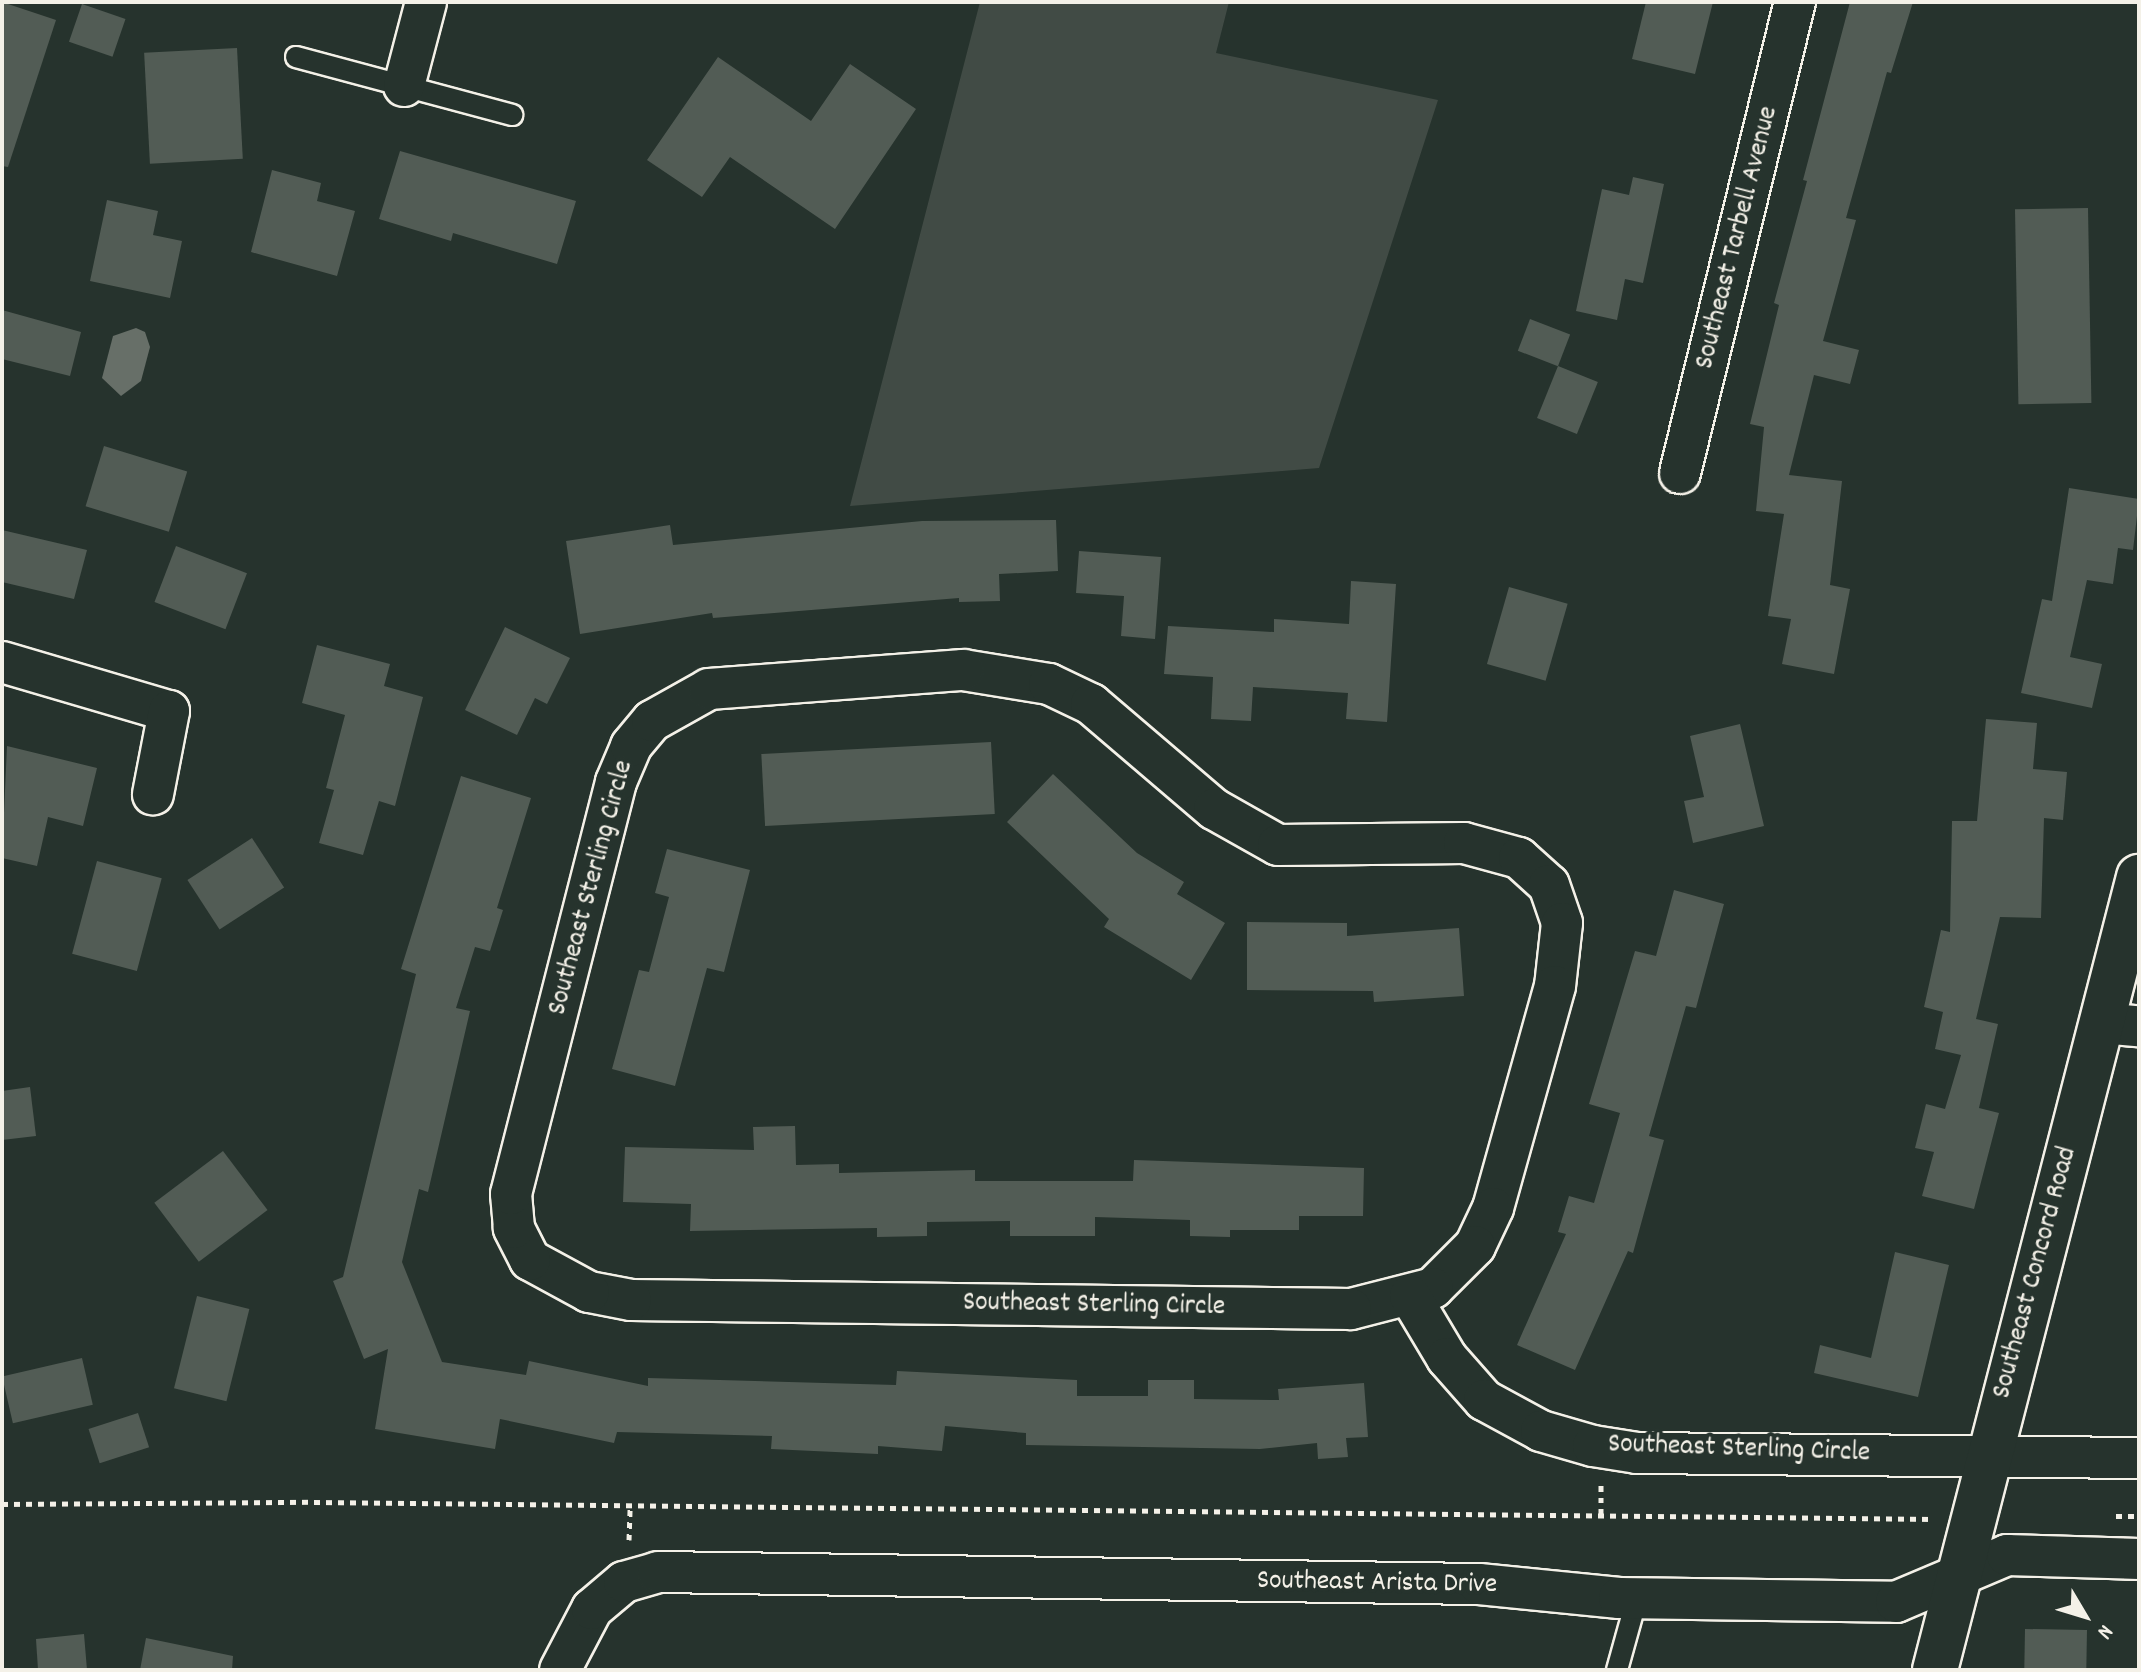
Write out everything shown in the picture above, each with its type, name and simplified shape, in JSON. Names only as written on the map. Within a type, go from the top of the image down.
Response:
[{"type":"street","points":[[404,86],[426,2]]},
{"type":"street","name":"Southeast Tarbell Avenue","points":[[1680,473],[1795,2]]},
{"type":"street","points":[[2,662],[169,711],[153,794]]},
{"type":"street","name":"Southeast Sterling Circle","points":[[999,672],[1049,684],[1091,704],[1214,809],[1278,845],[1464,843],[1519,858],[1549,885],[1562,923],[1555,986],[1493,1208],[1475,1246],[1433,1288],[1410,1296],[1351,1309],[631,1300],[589,1292],[530,1260],[514,1228],[511,1194],[616,782],[631,746],[652,721],[709,689],[999,672]]},
{"type":"street","name":"Southeast Concord Road","points":[[1935,1670],[1989,1456],[2120,1025],[2139,877]]},
{"type":"street","name":"Southeast Sterling Circle","points":[[1410,1296],[1447,1358],[1484,1400],[1541,1431],[1567,1439],[1637,1453],[1989,1456]]},
{"type":"street","points":[[1989,1456],[2139,1458]]},
{"type":"street","name":"Southeast Arista Drive","points":[[560,1670],[592,1609],[610,1592],[658,1572],[1479,1584],[1637,1598],[1896,1602],[2007,1555],[2139,1559]]},
{"type":"lane","points":[[296,57],[512,115]]},
{"type":"lane","points":[[1617,1670],[1637,1598]]},
{"type":"path","points":[[2,1504],[314,1502],[1944,1520]]},
{"type":"shaded area","points":[[980,2],[1229,2],[1216,53],[1438,100],[1319,468],[850,506]]},
{"type":"shaded area","points":[[136,328],[145,332],[150,347],[141,381],[121,396],[102,378],[113,336]]},
{"type":"building","points":[[2,2],[56,20],[8,167],[2,166]]},
{"type":"building","points":[[1646,2],[1713,2],[1695,74],[1632,59]]},
{"type":"building","points":[[1850,2],[1913,2],[1891,73],[1887,72],[1846,218],[1856,220],[1823,341],[1859,350],[1850,384],[1814,375],[1789,475],[1842,481],[1830,585],[1850,589],[1834,674],[1782,664],[1791,619],[1768,616],[1784,514],[1756,511],[1764,427],[1750,424],[1779,305],[1774,303],[1807,181],[1803,180]]},
{"type":"building","points":[[82,4],[125,19],[112,57],[69,42]]},
{"type":"building","points":[[237,48],[243,159],[150,164],[144,53]]},
{"type":"building","points":[[718,57],[811,121],[850,64],[916,109],[835,229],[730,157],[702,197],[647,160]]},
{"type":"building","points":[[400,151],[576,201],[557,264],[453,233],[451,241],[379,219]]},
{"type":"building","points":[[272,170],[321,183],[317,201],[355,211],[337,276],[251,252]]},
{"type":"building","points":[[1633,177],[1664,184],[1643,283],[1625,279],[1617,320],[1576,311],[1602,189],[1629,195]]},
{"type":"building","points":[[107,200],[158,211],[153,235],[182,241],[170,298],[90,281]]},
{"type":"building","points":[[2088,208],[2091,403],[2018,404],[2015,209]]},
{"type":"building","points":[[2,310],[81,332],[70,376],[2,359]]},
{"type":"building","points":[[1530,319],[1570,334],[1558,366],[1518,351]]},
{"type":"building","points":[[1558,366],[1598,382],[1577,434],[1537,418]]},
{"type":"building","points":[[104,446],[187,471],[169,532],[86,506]]},
{"type":"building","points":[[2069,488],[2139,499],[2133,550],[2118,548],[2113,584],[2087,580],[2070,657],[2102,664],[2092,708],[2021,693],[2042,599],[2052,601]]},
{"type":"building","points":[[1056,520],[1058,571],[999,574],[1000,601],[959,602],[959,598],[713,618],[712,613],[580,634],[566,541],[670,525],[673,545],[922,521]]},
{"type":"building","points":[[2,530],[87,550],[74,599],[2,582]]},
{"type":"building","points":[[176,546],[247,573],[225,629],[154,602]]},
{"type":"building","points":[[1079,551],[1161,557],[1155,639],[1121,636],[1124,596],[1076,593]]},
{"type":"building","points":[[1351,581],[1396,584],[1387,722],[1346,719],[1348,693],[1253,687],[1251,721],[1211,719],[1213,677],[1164,674],[1168,626],[1274,632],[1274,619],[1349,624]]},
{"type":"building","points":[[1509,587],[1568,604],[1546,681],[1487,664]]},
{"type":"building","points":[[505,627],[570,658],[547,704],[535,698],[517,735],[465,710]]},
{"type":"building","points":[[317,645],[390,664],[384,686],[423,697],[395,806],[379,801],[363,855],[319,843],[334,790],[326,788],[345,715],[302,703]]},
{"type":"building","points":[[1986,719],[2037,723],[2033,769],[2067,772],[2063,820],[2044,818],[2041,918],[2000,917],[1976,1019],[1998,1024],[1979,1108],[1999,1113],[1974,1209],[1922,1196],[1934,1152],[1915,1148],[1926,1104],[1945,1109],[1961,1055],[1935,1049],[1943,1012],[1924,1007],[1941,930],[1950,932],[1952,821],[1977,821]]},
{"type":"building","points":[[1740,724],[1764,826],[1693,843],[1684,801],[1704,797],[1690,736]]},
{"type":"building","points":[[991,742],[995,814],[765,826],[761,754]]},
{"type":"building","points":[[7,746],[97,768],[83,826],[48,817],[37,866],[2,858]]},
{"type":"building","points":[[1053,774],[1137,853],[1184,882],[1177,894],[1225,923],[1191,980],[1104,927],[1109,919],[1007,822]]},
{"type":"building","points":[[461,776],[531,798],[497,908],[503,910],[490,951],[475,947],[456,1008],[470,1011],[428,1192],[419,1189],[402,1262],[442,1362],[526,1375],[529,1361],[648,1386],[648,1378],[896,1385],[897,1371],[1077,1380],[1077,1396],[1148,1396],[1148,1380],[1194,1380],[1194,1399],[1279,1400],[1278,1389],[1364,1383],[1368,1437],[1346,1438],[1348,1457],[1318,1459],[1317,1443],[1260,1449],[1026,1445],[1026,1433],[945,1426],[942,1451],[878,1446],[878,1454],[771,1449],[772,1436],[617,1432],[614,1443],[500,1419],[495,1449],[375,1429],[388,1349],[364,1359],[333,1281],[343,1277],[416,974],[401,969]]},
{"type":"building","points":[[252,838],[284,887],[220,929],[187,880]]},
{"type":"building","points":[[667,849],[750,870],[724,972],[707,968],[675,1086],[612,1069],[639,970],[649,972],[669,897],[655,893]]},
{"type":"building","points":[[97,861],[162,878],[137,971],[72,954]]},
{"type":"building","points":[[1674,890],[1724,904],[1696,1008],[1686,1006],[1649,1136],[1664,1140],[1633,1253],[1628,1251],[1575,1370],[1517,1345],[1566,1234],[1558,1232],[1569,1196],[1594,1203],[1620,1113],[1589,1104],[1635,951],[1656,956]]},
{"type":"building","points":[[1247,922],[1347,923],[1347,936],[1459,928],[1464,996],[1374,1002],[1373,991],[1247,990]]},
{"type":"building","points":[[30,1087],[36,1136],[2,1140],[2,1091]]},
{"type":"building","points":[[795,1126],[796,1165],[839,1164],[839,1173],[975,1170],[975,1181],[1133,1181],[1134,1160],[1364,1168],[1363,1216],[1299,1216],[1299,1230],[1230,1230],[1230,1237],[1190,1236],[1190,1220],[1095,1217],[1095,1236],[1010,1236],[1010,1221],[927,1222],[927,1236],[877,1237],[877,1228],[690,1231],[691,1204],[623,1202],[625,1147],[754,1150],[753,1127]]},
{"type":"building","points":[[223,1151],[268,1210],[199,1262],[154,1203]]},
{"type":"building","points":[[1895,1252],[1949,1265],[1918,1397],[1814,1373],[1820,1345],[1871,1358]]},
{"type":"building","points":[[197,1296],[249,1309],[226,1401],[174,1388]]},
{"type":"building","points":[[82,1358],[93,1405],[13,1423],[2,1376]]},
{"type":"building","points":[[138,1413],[149,1447],[100,1463],[89,1429]]},
{"type":"building","points":[[2025,1629],[2087,1630],[2086,1670],[2024,1670]]},
{"type":"building","points":[[84,1634],[87,1670],[38,1670],[36,1639]]},
{"type":"building","points":[[146,1638],[233,1656],[232,1670],[140,1670]]}]
